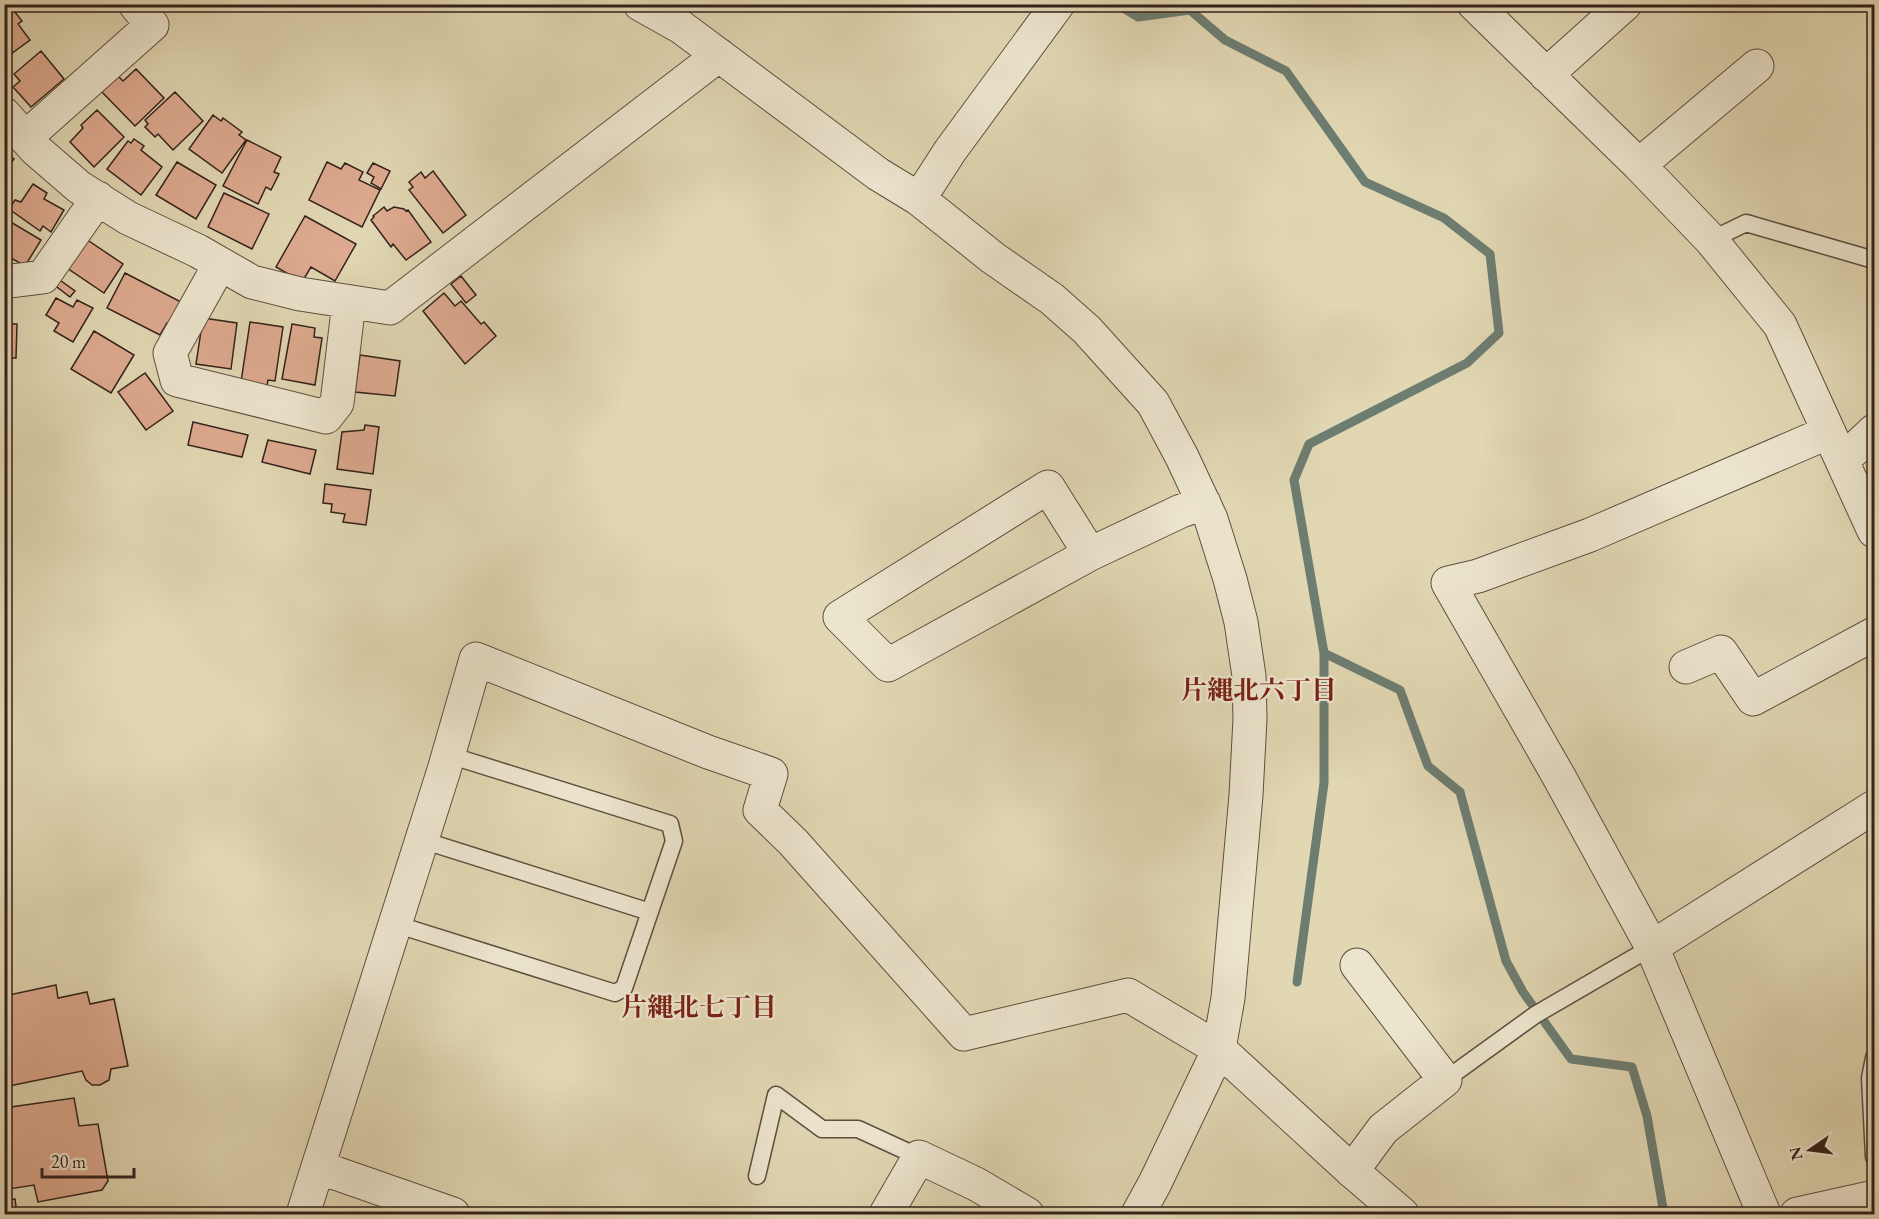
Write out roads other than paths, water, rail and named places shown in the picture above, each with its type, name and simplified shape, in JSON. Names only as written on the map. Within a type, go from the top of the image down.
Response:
[{"type":"street","points":[[135,4],[152,25],[15,126],[35,148],[79,187],[128,218],[252,282],[300,294],[390,308],[719,55]]},
{"type":"street","points":[[640,4],[681,27],[878,174],[919,199],[993,258],[1052,299],[1087,330],[1152,403],[1182,457],[1211,519],[1241,622],[1249,676],[1250,719],[1246,795],[1228,998],[1219,1049],[1138,1215]]},
{"type":"street","points":[[919,199],[950,151],[1058,4]]},
{"type":"street","points":[[1474,4],[1639,165],[1711,240],[1780,325],[1875,531]]},
{"type":"street","points":[[1546,75],[1625,4]]},
{"type":"street","points":[[1639,165],[1757,66]]},
{"type":"street","points":[[4,280],[43,276],[98,198]]},
{"type":"street","points":[[220,264],[170,353],[177,380],[326,417],[337,403],[349,302]]},
{"type":"street","points":[[1764,1215],[1652,947],[1558,775],[1448,583],[1478,576],[1875,431]]},
{"type":"street","points":[[1090,554],[1048,487],[840,616],[888,665],[1090,554],[1181,511],[1204,503]]},
{"type":"street","points":[[1686,667],[1721,651],[1753,699],[1875,634]]},
{"type":"street","points":[[303,1215],[449,755],[476,659],[708,752],[771,774],[760,810],[793,842],[964,1034],[1128,995],[1219,1049],[1402,1215]]},
{"type":"street","points":[[1652,947],[1875,807]]},
{"type":"street","points":[[1352,1172],[1383,1129],[1445,1080],[1357,965]]},
{"type":"street","points":[[886,1215],[919,1156],[976,1184],[1027,1215]]},
{"type":"street","points":[[318,1167],[453,1215]]},
{"type":"street","points":[[1797,1215],[1875,1197]]},
{"type":"lane","points":[[1711,240],[1746,223],[1875,260]]},
{"type":"lane","points":[[395,924],[615,993],[624,988],[674,841],[670,824],[449,755]]},
{"type":"lane","points":[[422,840],[650,912]]},
{"type":"lane","points":[[1445,1080],[1535,1015],[1652,947]]},
{"type":"lane","points":[[1875,1058],[1870,1078],[1875,1157]]},
{"type":"lane","points":[[757,1176],[776,1095],[822,1129],[858,1129],[919,1156]]},
{"type":"waterway","points":[[1116,4],[1138,17],[1190,10],[1225,40],[1286,71],[1365,182],[1444,218],[1490,254],[1499,333],[1467,363],[1309,444],[1294,480],[1324,653],[1400,690],[1428,766],[1460,792],[1506,961],[1523,992],[1571,1059],[1632,1067],[1647,1116],[1664,1214]]},
{"type":"waterway","points":[[1297,982],[1324,783],[1324,653]]},
{"type":"district","name":"片縄北六丁目","points":[[1259,690]]},
{"type":"district","name":"片縄北七丁目","points":[[699,1007]]}]
